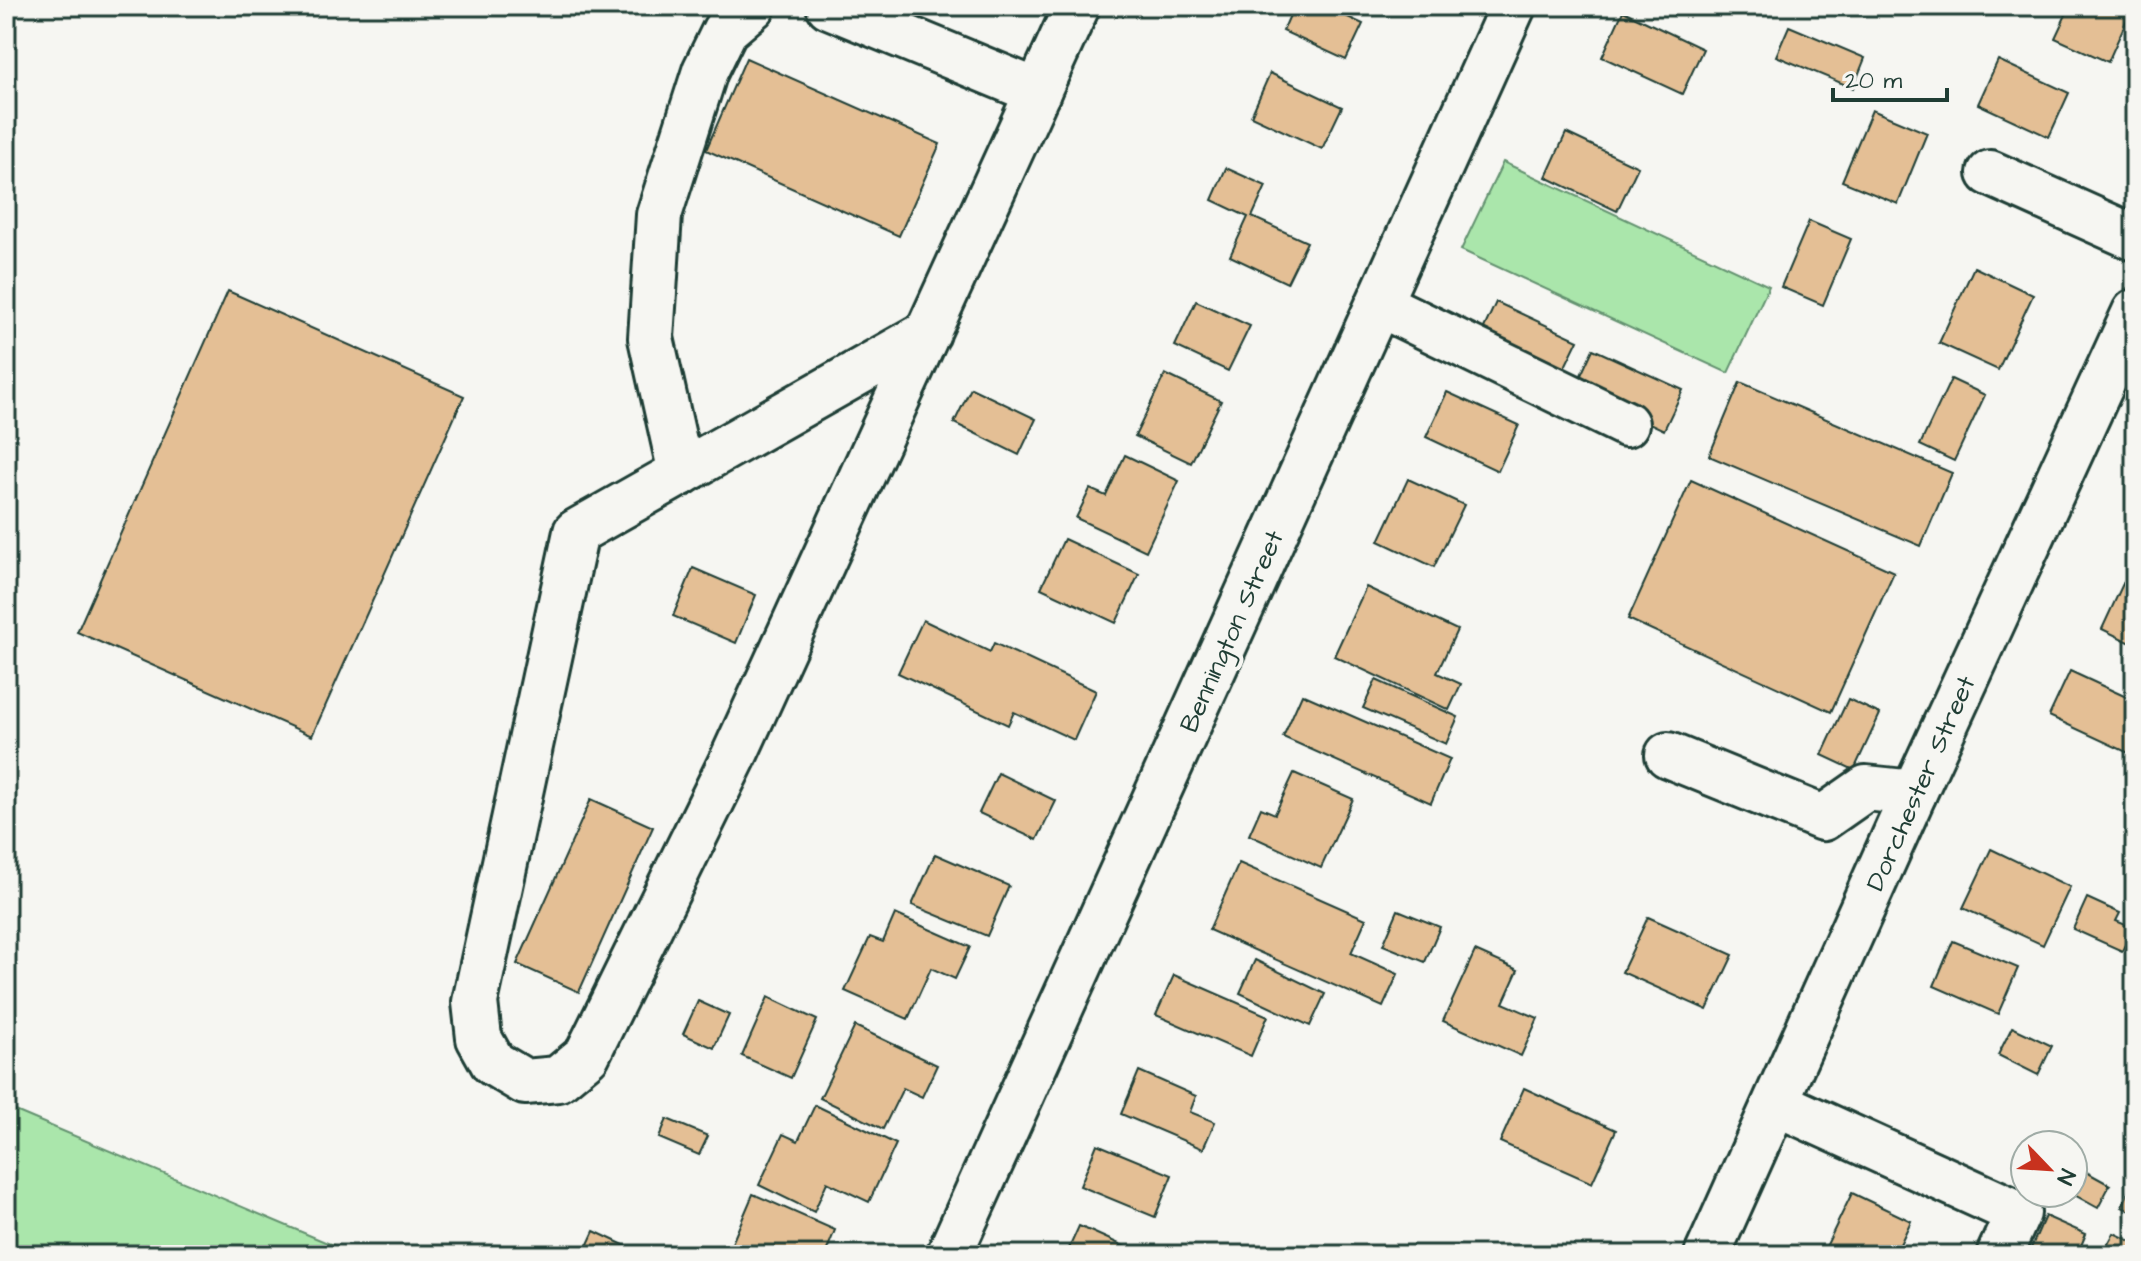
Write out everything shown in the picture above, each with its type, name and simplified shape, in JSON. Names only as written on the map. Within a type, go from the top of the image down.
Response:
[{"type":"street","points":[[681,473],[651,338],[659,215],[705,71],[725,30],[753,6]]},
{"type":"street","points":[[829,6],[1038,92]]},
{"type":"street","points":[[928,333],[576,532],[475,1002],[479,1038],[493,1063],[525,1082],[558,1079],[587,1055],[733,758],[928,333],[1077,6]]},
{"type":"street","name":"Bennington Street","points":[[949,1255],[1513,6]]},
{"type":"street","points":[[1990,173],[2135,238]]},
{"type":"street","points":[[1379,304],[1626,424]]},
{"type":"street","name":"Dorchester Street","points":[[1707,1255],[1914,793],[2126,358],[2135,312]]},
{"type":"street","points":[[1668,755],[1823,818],[1866,788],[1914,793]]},
{"type":"street","points":[[1776,1103],[2018,1213],[1999,1255]]},
{"type":"green space","points":[[1503,162],[1769,286],[1728,373],[1461,250]]},
{"type":"green space","points":[[6,1107],[356,1255],[6,1255]]},
{"type":"building","points":[[1294,6],[1324,6],[1363,24],[1346,60],[1283,31]]},
{"type":"building","points":[[1934,6],[1955,6],[1951,14]]},
{"type":"building","points":[[2070,6],[2109,6],[2129,15],[2108,62],[2055,38]]},
{"type":"building","points":[[1623,11],[1703,49],[1682,94],[1602,57]]},
{"type":"building","points":[[1789,26],[1865,58],[1853,88],[1776,56]]},
{"type":"building","points":[[746,58],[940,144],[899,236],[706,150]]},
{"type":"building","points":[[1998,60],[2069,93],[2049,137],[1978,104]]},
{"type":"building","points":[[1270,73],[1342,107],[1322,149],[1251,116]]},
{"type":"building","points":[[1872,110],[1927,133],[1898,204],[1842,181]]},
{"type":"building","points":[[1566,133],[1638,167],[1617,211],[1546,177]]},
{"type":"building","points":[[1226,168],[1266,186],[1252,217],[1307,242],[1287,283],[1230,256],[1248,217],[1212,200]]},
{"type":"building","points":[[1809,221],[1851,239],[1823,305],[1781,287]]},
{"type":"building","points":[[1974,267],[2033,295],[1998,370],[1939,343]]},
{"type":"building","points":[[228,291],[464,396],[312,736],[77,632]]},
{"type":"building","points":[[1196,301],[1250,326],[1228,371],[1175,346]]},
{"type":"building","points":[[1496,302],[1578,340],[1559,379],[1478,341]]},
{"type":"building","points":[[1593,349],[1683,390],[1664,430],[1575,388]]},
{"type":"building","points":[[1165,374],[1221,401],[1191,463],[1135,436]]},
{"type":"building","points":[[1951,379],[1985,395],[1954,461],[1920,445]]},
{"type":"building","points":[[1740,382],[1952,473],[1921,546],[1709,456]]},
{"type":"building","points":[[971,388],[1036,419],[1019,455],[954,423]]},
{"type":"building","points":[[1447,392],[1519,425],[1498,471],[1426,437]]},
{"type":"building","points":[[1125,455],[1179,481],[1146,551],[1076,518],[1090,489],[1106,496]]},
{"type":"building","points":[[1408,479],[1464,505],[1434,567],[1379,541]]},
{"type":"building","points":[[1691,480],[1894,572],[1831,712],[1628,619]]},
{"type":"building","points":[[1064,539],[1139,574],[1116,623],[1041,588]]},
{"type":"building","points":[[693,568],[756,595],[736,643],[673,616]]},
{"type":"building","points":[[2126,577],[2135,581],[2135,645],[2102,629]]},
{"type":"building","points":[[1366,587],[1457,630],[1437,673],[1461,684],[1449,710],[1334,656]]},
{"type":"building","points":[[923,620],[990,652],[994,643],[1096,691],[1074,740],[1014,712],[1008,725],[898,673]]},
{"type":"building","points":[[2070,671],[2135,701],[2135,756],[2049,716]]},
{"type":"building","points":[[1376,680],[1458,717],[1446,744],[1363,708]]},
{"type":"building","points":[[1302,694],[1450,759],[1431,803],[1283,737]]},
{"type":"building","points":[[1848,699],[1880,714],[1854,770],[1822,755]]},
{"type":"building","points":[[998,773],[1056,801],[1037,840],[979,813]]},
{"type":"building","points":[[1294,773],[1353,799],[1321,868],[1249,835],[1261,808],[1275,814]]},
{"type":"building","points":[[591,799],[653,827],[579,992],[517,964]]},
{"type":"building","points":[[1991,849],[2070,887],[2043,945],[1963,908]]},
{"type":"building","points":[[935,854],[1009,886],[987,936],[912,905]]},
{"type":"building","points":[[1239,863],[1366,919],[1351,953],[1398,974],[1383,1007],[1209,930]]},
{"type":"building","points":[[2087,898],[2120,913],[2116,921],[2133,928],[2122,951],[2073,929]]},
{"type":"building","points":[[1398,910],[1440,927],[1425,962],[1383,945]]},
{"type":"building","points":[[895,914],[970,947],[955,979],[931,968],[908,1019],[845,991],[870,937],[883,942]]},
{"type":"building","points":[[1648,917],[1733,955],[1707,1010],[1622,972]]},
{"type":"building","points":[[1953,941],[2018,968],[1998,1014],[1934,986]]},
{"type":"building","points":[[1475,951],[1518,970],[1503,1003],[1538,1018],[1521,1056],[1443,1021]]},
{"type":"building","points":[[1255,960],[1325,994],[1310,1026],[1240,993]]},
{"type":"building","points":[[1174,975],[1268,1016],[1251,1056],[1156,1015]]},
{"type":"building","points":[[768,997],[817,1020],[791,1078],[742,1056]]},
{"type":"building","points":[[698,1001],[729,1015],[714,1048],[683,1034]]},
{"type":"building","points":[[855,1026],[937,1065],[922,1097],[903,1088],[883,1129],[820,1098]]},
{"type":"building","points":[[2012,1027],[2052,1046],[2038,1075],[1998,1055]]},
{"type":"building","points":[[1139,1071],[1196,1096],[1190,1112],[1215,1122],[1203,1149],[1121,1114]]},
{"type":"building","points":[[1524,1088],[1616,1130],[1592,1183],[1500,1142]]},
{"type":"building","points":[[815,1105],[896,1144],[869,1202],[827,1182],[814,1212],[759,1185],[783,1134],[798,1141]]},
{"type":"building","points":[[667,1119],[708,1136],[699,1155],[659,1138]]},
{"type":"building","points":[[1097,1144],[1172,1175],[1155,1217],[1080,1186]]},
{"type":"building","points":[[2089,1173],[2110,1185],[2098,1208],[2089,1203]]},
{"type":"building","points":[[2135,1177],[2135,1213],[2122,1207]]},
{"type":"building","points":[[1852,1193],[1911,1221],[1895,1255],[1822,1255]]},
{"type":"building","points":[[753,1194],[835,1230],[825,1255],[727,1255]]},
{"type":"building","points":[[2045,1216],[2086,1234],[2077,1255],[2028,1255]]},
{"type":"building","points":[[1079,1226],[1126,1247],[1122,1255],[1066,1255]]},
{"type":"building","points":[[594,1231],[645,1255],[583,1255]]},
{"type":"building","points":[[2114,1233],[2135,1243],[2135,1255],[2102,1255]]}]
